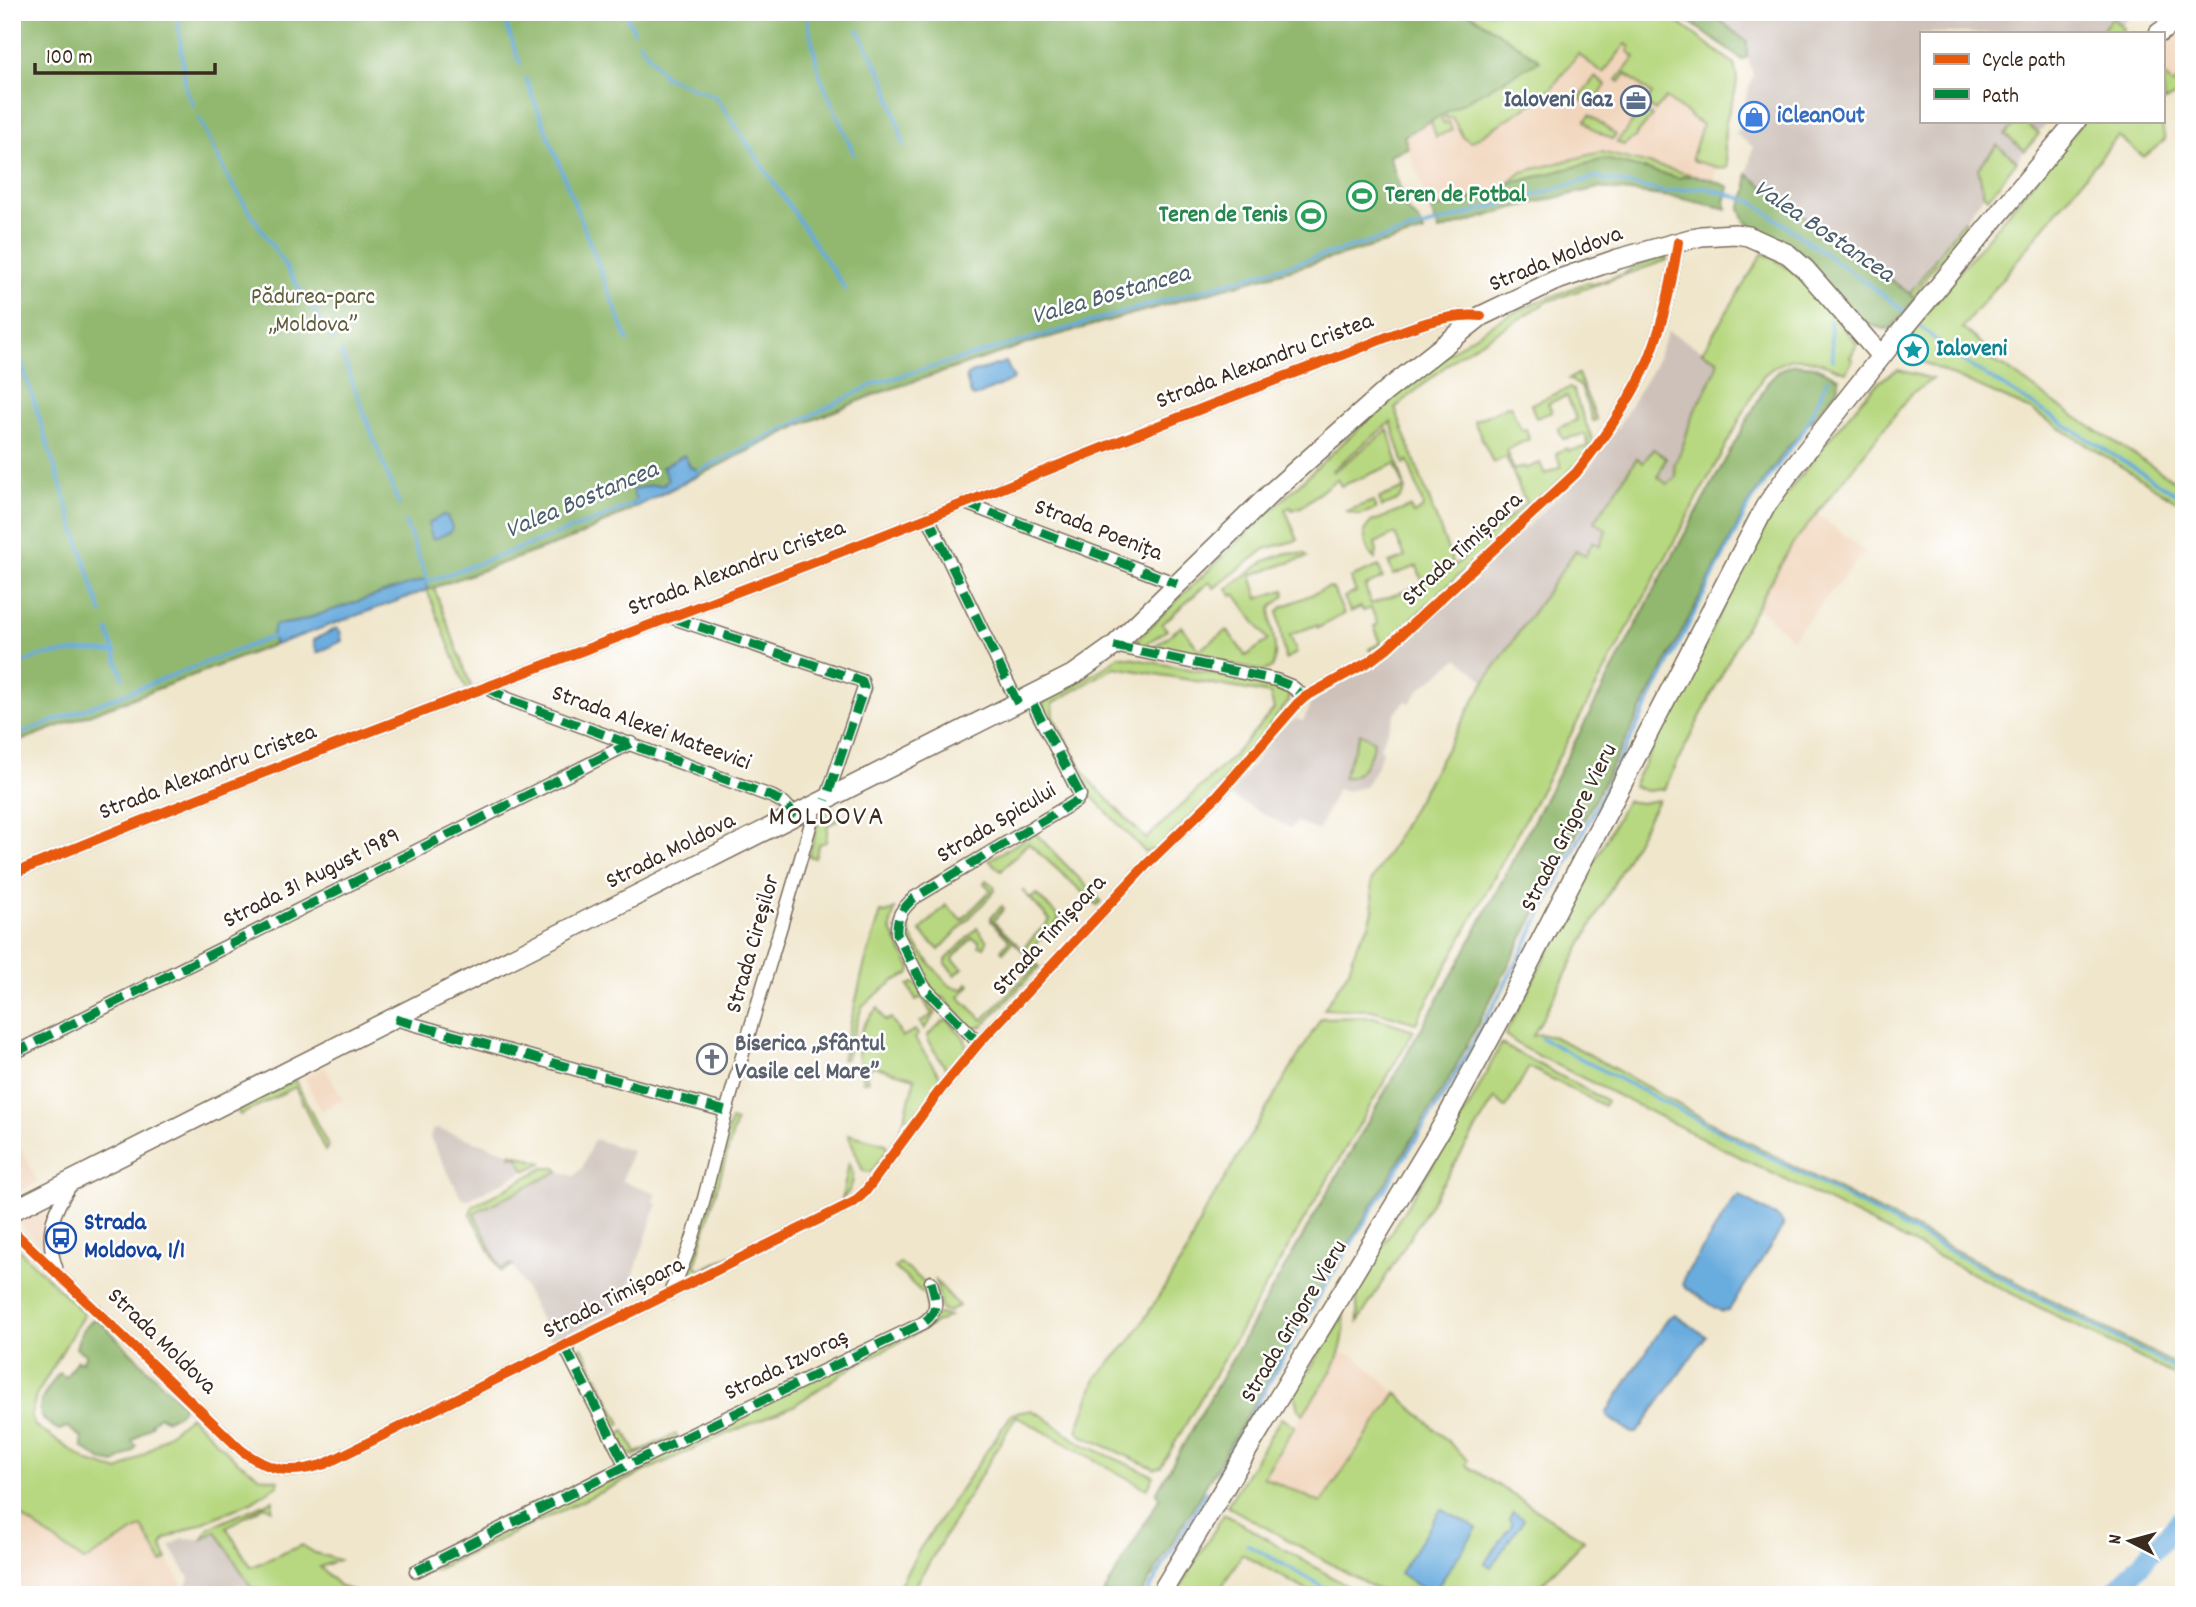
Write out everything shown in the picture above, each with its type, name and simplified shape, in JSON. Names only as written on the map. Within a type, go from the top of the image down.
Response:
[{"type":"street","points":[[2149,32],[2165,12]]},
{"type":"street","points":[[2160,32],[2184,16]]},
{"type":"street","name":"Strada Grigore Vieru","points":[[1160,1595],[1444,1123],[1765,507],[1881,356],[2075,122]]},
{"type":"street","name":"Strada Moldova","points":[[12,1211],[1076,673],[1114,646],[1284,481],[1386,391],[1481,316],[1555,281],[1678,242],[1701,236],[1735,234],[1770,244],[1788,254],[1805,269],[1881,356]]},
{"type":"street","name":"Strada Timișoara","points":[[288,1471],[302,1471],[325,1464],[854,1202],[865,1192],[941,1089],[979,1043],[1148,863],[1217,796],[1305,697],[1370,661],[1387,648],[1576,473],[1608,429],[1644,370],[1661,320],[1678,242]]},
{"type":"street","name":"Strada Alexandru Cristea","points":[[12,874],[170,808],[670,618],[1229,397],[1431,322],[1460,314],[1481,316]]},
{"type":"street","name":"Strada Poenița","points":[[965,503],[1177,584]]},
{"type":"street","points":[[928,517],[1024,701]]},
{"type":"street","name":"Strada Cireșilor","points":[[669,1295],[680,1275],[690,1244],[726,1111],[821,802],[864,688],[862,681],[670,618]]},
{"type":"street","points":[[1114,646],[1276,680],[1291,686],[1305,697]]},
{"type":"street","name":"Strada Alexei Mateevici","points":[[487,688],[508,699],[773,797],[784,803],[796,816]]},
{"type":"street","name":"Strada Spicului","points":[[979,1043],[924,987],[897,934],[898,916],[914,898],[1076,801],[1080,795],[1024,701]]},
{"type":"street","name":"Strada 31 August 1989","points":[[12,1054],[631,743]]},
{"type":"street","points":[[395,1019],[726,1111]]},
{"type":"street","points":[[57,1270],[50,1251],[53,1218],[58,1203],[75,1178]]},
{"type":"street","name":"Strada Moldova","points":[[12,1230],[57,1270],[241,1450],[273,1469],[288,1471]]},
{"type":"street","name":"Strada Izvoraș","points":[[416,1570],[923,1323],[931,1317],[937,1306],[931,1282]]},
{"type":"street","points":[[565,1347],[626,1466]]},
{"type":"shaded area","name":"Ialoveni Gaz","points":[[1646,12],[1708,122],[1717,164],[1713,180],[1689,174],[1679,178],[1605,159],[1431,210],[1404,136],[1540,60]]},
{"type":"shaded area","points":[[1710,12],[2132,12],[2117,32],[1920,32],[1920,122],[2047,122],[1988,198],[1984,195],[1910,293],[1747,174],[1753,147],[1735,133],[1746,119],[1741,115],[1753,74],[1747,57],[1747,42]]},
{"type":"shaded area","points":[[2184,32],[2184,93],[2164,102],[2172,85],[2164,76],[2164,47]]},
{"type":"shaded area","points":[[1668,331],[1718,360],[1715,376],[1693,416],[1680,455],[1674,464],[1677,476],[1667,484],[1658,477],[1653,449],[1643,463],[1637,458],[1595,521],[1607,530],[1600,546],[1594,541],[1585,556],[1576,550],[1485,681],[1458,658],[1420,689],[1410,703],[1406,701],[1397,710],[1380,747],[1383,750],[1376,768],[1365,787],[1346,791],[1337,789],[1318,831],[1297,822],[1290,828],[1230,796],[1277,731],[1296,719],[1303,721],[1310,705],[1331,688],[1376,664],[1478,573],[1591,465],[1654,366]]},
{"type":"shaded area","points":[[1817,514],[1865,551],[1792,639],[1757,607],[1792,545]]},
{"type":"shaded area","points":[[325,1067],[343,1099],[321,1111],[304,1077]]},
{"type":"shaded area","points":[[12,1129],[38,1182],[12,1195]]},
{"type":"shaded area","points":[[438,1129],[511,1153],[510,1155],[518,1157],[525,1171],[467,1200],[462,1199],[430,1138],[432,1130]]},
{"type":"shaded area","points":[[594,1139],[632,1151],[622,1181],[657,1193],[654,1202],[657,1204],[631,1283],[616,1310],[552,1342],[513,1265],[501,1269],[474,1213],[559,1171],[574,1176],[582,1168]]},
{"type":"shaded area","points":[[52,1200],[46,1215],[43,1248],[13,1218]]},
{"type":"shaded area","points":[[1341,1354],[1354,1355],[1396,1393],[1321,1503],[1263,1477]]},
{"type":"shaded area","points":[[12,1510],[84,1561],[142,1527],[162,1563],[167,1559],[188,1595],[12,1595]]},
{"type":"shaded area","points":[[216,1531],[256,1595],[188,1595],[186,1590],[189,1578],[170,1546],[183,1538],[203,1539]]},
{"type":"green space","name":"Pădurea-parc „Moldova”","points":[[12,12],[1467,12],[1540,60],[1404,136],[1408,148],[1389,155],[1407,210],[1420,222],[1424,232],[1033,342],[879,393],[800,425],[576,537],[273,645],[12,744]]},
{"type":"green space","points":[[1467,12],[1664,12],[1733,63],[1737,79],[1726,122],[1725,150],[1728,167],[1724,169],[1694,161],[1692,158],[1702,125],[1666,98],[1655,111],[1646,103],[1652,94],[1626,74],[1620,82],[1617,80],[1635,57],[1628,51],[1630,47],[1626,44],[1603,73],[1578,54],[1547,94],[1471,142],[1463,137],[1452,117],[1447,119],[1446,116],[1441,119],[1444,124],[1449,122],[1452,130],[1436,137],[1431,121],[1539,60]]},
{"type":"green space","points":[[1676,12],[1710,12],[1747,42],[1747,57],[1742,60]]},
{"type":"green space","points":[[2112,18],[2124,28],[2120,32],[2101,32]]},
{"type":"green space","points":[[2164,76],[2173,85],[2184,76],[2184,93],[2164,102]]},
{"type":"green space","points":[[1595,77],[1606,85],[1591,106],[1579,98]]},
{"type":"green space","points":[[1642,110],[1652,116],[1635,137],[1623,145],[1617,142]]},
{"type":"green space","points":[[1590,115],[1616,135],[1612,139],[1592,129],[1585,121]]},
{"type":"green space","points":[[2016,122],[2024,122],[2039,134],[2025,151],[2005,135]]},
{"type":"green space","points":[[2082,122],[2161,122],[2165,140],[2144,157],[2118,136],[1962,328],[1983,345],[1974,352],[2005,367],[2057,405],[2184,487],[2184,506],[2031,410],[1920,361],[1904,348],[1906,337]]},
{"type":"green space","points":[[1997,145],[2017,161],[1988,198],[1984,195],[1978,168]]},
{"type":"green space","points":[[1601,152],[1689,174],[1679,178],[1605,159],[1508,184],[1522,172]]},
{"type":"green space","points":[[1605,159],[1679,178],[1698,176],[1717,182],[1729,187],[1725,202],[1727,209],[1679,198],[1598,188],[1513,208],[1439,231],[1431,210],[1507,188],[1508,184]]},
{"type":"green space","points":[[1747,174],[1914,297],[1912,304],[1891,328],[1866,324],[1784,245],[1745,221],[1740,208],[1747,191]]},
{"type":"green space","points":[[1964,220],[1968,226],[1929,273],[1914,297],[1910,293]]},
{"type":"green space","points":[[1763,253],[1791,271],[1826,305],[1857,344],[1850,358],[1853,360],[1846,372],[1813,361],[1794,359],[1774,367],[1763,376],[1416,1023],[1372,1010],[1324,1009],[1349,970],[1357,944],[1369,925],[1373,911],[1371,882],[1485,681],[1576,550],[1585,556],[1593,541],[1600,546],[1606,530],[1595,521],[1637,458],[1643,463],[1653,449],[1666,458],[1658,477],[1667,484],[1676,477],[1674,464],[1718,360],[1702,352]]},
{"type":"green space","points":[[1666,256],[1667,260],[1549,301],[1459,355],[1395,408],[1454,566],[1526,503],[1506,457],[1493,463],[1474,421],[1510,405],[1521,430],[1526,429],[1529,439],[1506,450],[1514,470],[1540,463],[1545,474],[1561,467],[1556,453],[1567,448],[1568,451],[1589,446],[1585,434],[1563,439],[1558,428],[1577,420],[1567,396],[1548,403],[1552,412],[1536,418],[1531,404],[1569,388],[1573,390],[1594,444],[1581,461],[1384,645],[1371,652],[1369,649],[1381,643],[1374,626],[1378,624],[1371,608],[1363,611],[1361,607],[1350,612],[1344,597],[1356,592],[1350,578],[1379,566],[1383,578],[1365,586],[1371,604],[1423,584],[1417,566],[1393,575],[1389,563],[1405,557],[1395,534],[1375,543],[1375,559],[1369,550],[1364,531],[1371,522],[1410,507],[1413,514],[1422,509],[1423,505],[1408,461],[1404,464],[1391,422],[1332,470],[1333,472],[1388,430],[1405,488],[1395,464],[1341,486],[1337,479],[1301,507],[1285,509],[1298,540],[1265,549],[1214,588],[1209,582],[1162,624],[1167,630],[1144,645],[1136,641],[1341,444],[1443,358],[1519,310],[1586,283],[1594,284],[1624,274],[1632,267]]},
{"type":"green space","points":[[1794,364],[1814,366],[1839,378],[1837,390],[1785,451],[1751,499],[1452,1074],[1141,1595],[1103,1595],[1160,1497],[1156,1493],[1170,1468],[1461,959],[1665,570],[1768,382],[1781,369]]},
{"type":"green space","points":[[1898,370],[1933,379],[1912,393],[1792,545],[1747,624],[1664,789],[1646,791],[1633,786],[1760,533],[1800,476],[1856,407],[1875,386]]},
{"type":"green space","points":[[1578,374],[1597,420],[1593,421],[1581,387],[1569,379]]},
{"type":"green space","points":[[1405,488],[1400,498],[1382,507],[1379,498]]},
{"type":"green space","points":[[1373,501],[1376,509],[1359,515],[1347,511]]},
{"type":"green space","points":[[1286,553],[1305,554],[1307,557],[1251,575],[1258,598],[1284,590],[1285,595],[1271,608],[1275,645],[1272,668],[1262,671],[1151,649],[1182,626],[1199,650],[1227,630],[1246,656],[1268,640],[1235,594],[1232,596],[1227,589],[1265,561]]},
{"type":"green space","points":[[1329,587],[1333,589],[1344,614],[1318,628],[1316,625],[1290,635],[1297,653],[1285,659],[1278,612],[1282,607]]},
{"type":"green space","points":[[434,588],[471,686],[466,688],[427,590]]},
{"type":"green space","points":[[1119,656],[1285,687],[1289,694],[1289,701],[1228,777],[1157,849],[1145,852],[1076,780],[1043,712],[1044,702],[1107,666]],"holes":[[[1115,667],[1270,694],[1274,709],[1234,755],[1146,839],[1089,780],[1054,719],[1053,703]]]},
{"type":"green space","points":[[1360,733],[1374,741],[1370,754],[1361,771],[1343,778]]},
{"type":"green space","points":[[1658,800],[1533,1036],[1540,1034],[1554,1037],[1579,1049],[1717,1126],[2184,1369],[2184,1380],[1525,1049],[1505,1035],[1626,801],[1641,803]]},
{"type":"green space","points":[[833,808],[840,819],[828,825],[826,842],[819,844],[815,858],[809,856],[820,816],[824,811]]},
{"type":"green space","points":[[1035,833],[1101,901],[1097,905],[1028,843],[1001,871],[989,860]]},
{"type":"green space","points":[[986,880],[994,886],[995,891],[939,950],[920,931],[946,905],[962,920],[991,890],[984,883]]},
{"type":"green space","points":[[1022,890],[1031,899],[1036,894],[1059,920],[1026,954],[1013,941],[1003,952],[1001,950],[1009,940],[991,921],[991,917],[1002,906],[1004,909],[993,921],[1022,949],[1050,920]]},
{"type":"green space","points":[[895,909],[891,930],[911,969],[909,974],[894,981],[862,1006],[846,1059],[842,1060],[864,966],[881,912]]},
{"type":"green space","points":[[900,919],[908,927],[915,944],[950,986],[963,989],[968,983],[970,985],[959,997],[983,1020],[1037,964],[1039,967],[983,1026],[970,1028],[944,998],[936,996],[900,931]]},
{"type":"green space","points":[[977,928],[987,941],[984,947],[979,946],[979,941],[972,938],[954,957],[953,960],[963,968],[955,975],[946,960]]},
{"type":"green space","points":[[914,983],[936,1013],[924,1029],[920,1022],[932,1015],[922,997],[916,1000],[908,985]]},
{"type":"green space","points":[[878,1008],[885,1021],[891,1018],[902,1037],[915,1030],[918,1034],[915,1039],[942,1079],[898,1143],[915,1078],[872,1066],[866,1075],[868,1081],[863,1082],[859,1061],[860,1034]]},
{"type":"green space","points":[[1373,1017],[1414,1030],[1161,1467],[1155,1469],[1083,1436],[1077,1431],[1096,1378],[1131,1340],[1187,1252],[1201,1218],[1321,1018]]},
{"type":"green space","points":[[943,1021],[949,1021],[965,1039],[967,1050],[951,1069],[947,1070],[928,1041],[928,1035]]},
{"type":"green space","points":[[1501,1044],[1607,1101],[1604,1106],[1529,1067],[1506,1108],[1495,1098],[1358,1322],[1356,1288],[1471,1103]]},
{"type":"green space","points":[[295,1080],[328,1146],[325,1151],[295,1087],[240,1115],[237,1110]]},
{"type":"green space","points":[[731,1120],[736,1122],[695,1265],[701,1270],[786,1228],[778,1235],[697,1274],[690,1266]]},
{"type":"green space","points":[[848,1134],[886,1144],[887,1150],[871,1172],[863,1171]]},
{"type":"green space","points":[[511,1153],[542,1163],[525,1171],[518,1157],[510,1156]]},
{"type":"green space","points":[[849,1162],[853,1182],[842,1199]]},
{"type":"green space","points":[[544,1168],[556,1168],[559,1171],[474,1213],[501,1269],[512,1264],[513,1266],[501,1272],[470,1214],[473,1206]]},
{"type":"green space","points":[[12,1243],[84,1314],[36,1396],[31,1416],[35,1426],[89,1462],[119,1471],[147,1452],[190,1416],[237,1461],[261,1477],[278,1480],[278,1485],[251,1502],[165,1539],[162,1546],[167,1559],[162,1563],[142,1527],[84,1561],[12,1510]]},
{"type":"green space","points":[[900,1263],[927,1284],[933,1307],[928,1313],[925,1295],[895,1268]]},
{"type":"green space","points":[[936,1281],[959,1306],[948,1312],[941,1308]]},
{"type":"green space","points":[[938,1314],[949,1316],[854,1366],[793,1406],[703,1444],[433,1571],[428,1569]]},
{"type":"green space","points":[[1344,1315],[1342,1344],[1338,1356],[1303,1414],[1298,1409],[1294,1394]]},
{"type":"green space","points":[[94,1319],[98,1319],[182,1404],[183,1409],[167,1420],[159,1416],[132,1441],[136,1446],[133,1451],[115,1463],[101,1460],[82,1447],[82,1438],[67,1427],[59,1430],[48,1424],[40,1410],[45,1393],[59,1373],[66,1377],[77,1360],[82,1362],[86,1355],[76,1348],[77,1344],[84,1328]]},
{"type":"green space","points":[[582,1347],[621,1424],[611,1429],[574,1353]]},
{"type":"green space","points":[[1396,1393],[1468,1460],[1466,1465],[1584,1540],[1531,1595],[1387,1595],[1227,1506],[1281,1418],[1295,1426],[1263,1477],[1321,1503]]},
{"type":"green space","points":[[1031,1410],[1080,1443],[1154,1476],[1147,1489],[1016,1416],[910,1595],[894,1595],[919,1550],[1012,1414]]},
{"type":"green space","points":[[625,1431],[636,1453],[676,1434],[678,1439],[633,1456],[624,1451],[615,1437]]},
{"type":"green space","points":[[273,1500],[272,1510],[265,1506],[226,1527],[251,1567],[302,1545],[315,1553],[339,1560],[320,1567],[341,1587],[367,1595],[256,1595],[216,1531],[203,1539],[209,1528]]},
{"type":"green space","points":[[2184,1507],[2184,1529],[2124,1595],[2100,1595]]},
{"type":"green space","points":[[1224,1514],[1362,1595],[1315,1595],[1242,1554],[1217,1595],[1175,1595]]},
{"type":"water","points":[[1006,362],[1014,379],[974,397],[971,395],[966,377]]},
{"type":"water","points":[[684,455],[698,475],[634,508],[631,503],[636,500],[632,490],[663,485],[668,479],[662,467]]},
{"type":"water","points":[[443,515],[447,516],[452,527],[450,532],[432,538],[428,524]]},
{"type":"water","points":[[425,579],[427,590],[275,645],[272,634],[275,625],[297,622]]},
{"type":"water","points":[[337,628],[342,641],[317,653],[313,640]]},
{"type":"water","points":[[1739,1196],[1779,1218],[1783,1227],[1729,1310],[1722,1312],[1683,1283],[1686,1274],[1735,1198]]},
{"type":"water","points":[[1675,1315],[1706,1336],[1637,1433],[1632,1433],[1607,1416],[1607,1412],[1669,1317]]},
{"type":"water","points":[[1441,1509],[1477,1528],[1432,1595],[1400,1573]]},
{"type":"water","points":[[1513,1512],[1524,1519],[1491,1567],[1485,1563],[1512,1525],[1509,1519]]},
{"type":"waterway","points":[[177,12],[186,90],[194,106]]},
{"type":"waterway","points":[[502,12],[520,64]]},
{"type":"waterway","points":[[625,12],[634,31]]},
{"type":"waterway","points":[[806,12],[819,74],[854,154]]},
{"type":"waterway","points":[[858,30],[886,82],[904,145]]},
{"type":"waterway","points":[[639,42],[664,76],[716,97],[846,290]]},
{"type":"waterway","points":[[526,79],[628,341]]},
{"type":"waterway","points":[[199,118],[228,178],[333,340]]},
{"type":"waterway","name":"Valea Bostancea","points":[[693,474],[876,383],[1597,177],[1664,192],[1703,187],[1751,201],[1907,314]]},
{"type":"waterway","points":[[1830,321],[1833,360]]},
{"type":"waterway","name":"Valea Bostancea","points":[[1918,324],[1950,353],[2184,499]]},
{"type":"waterway","points":[[12,348],[20,358],[102,614]]},
{"type":"waterway","points":[[341,352],[399,505]]},
{"type":"waterway","points":[[1217,1474],[1320,1294],[1454,1078],[1518,960],[1751,502],[1804,430],[1828,379]]},
{"type":"waterway","name":"Valea Bostancea","points":[[424,583],[602,518],[636,502]]},
{"type":"waterway","points":[[405,522],[428,581]]},
{"type":"waterway","points":[[108,631],[123,678]]},
{"type":"waterway","name":"Valea Bostancea","points":[[12,737],[275,636]]},
{"type":"waterway","points":[[12,668],[39,656],[82,651],[116,652]]},
{"type":"waterway","points":[[1541,1038],[2184,1373]]},
{"type":"waterway","points":[[1146,1595],[1206,1492]]},
{"type":"waterway","points":[[2112,1595],[2184,1517]]},
{"type":"waterway","points":[[1247,1544],[1338,1595]]},
{"type":"marked path","points":[[965,503],[1177,584]]},
{"type":"marked path","points":[[928,517],[1018,704]]},
{"type":"marked path","points":[[673,618],[862,681],[864,688],[826,800]]},
{"type":"marked path","points":[[1114,646],[1276,680],[1291,686],[1305,697]]},
{"type":"marked path","points":[[487,688],[508,699],[773,797],[784,803],[796,816]]},
{"type":"marked path","points":[[979,1043],[924,987],[897,934],[898,923],[903,910],[914,898],[1076,801],[1080,795],[1030,698]]},
{"type":"marked path","points":[[12,1054],[631,743]]},
{"type":"marked path","points":[[395,1019],[726,1111]]},
{"type":"marked path","points":[[416,1571],[923,1323],[932,1314],[935,1305],[931,1282]]},
{"type":"marked path","points":[[565,1347],[626,1466]]},
{"type":"cycle path","points":[[12,1230],[241,1450],[271,1467],[301,1470],[325,1464],[854,1202],[865,1192],[941,1089],[979,1043],[1148,863],[1217,796],[1297,704],[1387,648],[1576,473],[1622,409],[1645,368],[1666,306],[1678,242]]},
{"type":"cycle path","points":[[12,874],[250,778],[850,548],[1395,334],[1446,318],[1481,316]]},
{"type":"place","name":"Ialoveni Gaz","points":[[1636,101]]},
{"type":"place","name":"iCleanOut","points":[[1754,117]]},
{"type":"place","name":"Teren de Fotbal","points":[[1362,196]]},
{"type":"place","name":"Teren de Tenis","points":[[1311,216]]},
{"type":"place","name":"Ialoveni","points":[[1913,350]]},
{"type":"place","name":"Biserica „Sfântul Vasile cel Mare”","points":[[712,1059]]},
{"type":"place","name":"Strada Moldova, 1/1","points":[[61,1238]]},
{"type":"district","name":"MOLDOVA","points":[[827,819]]}]
